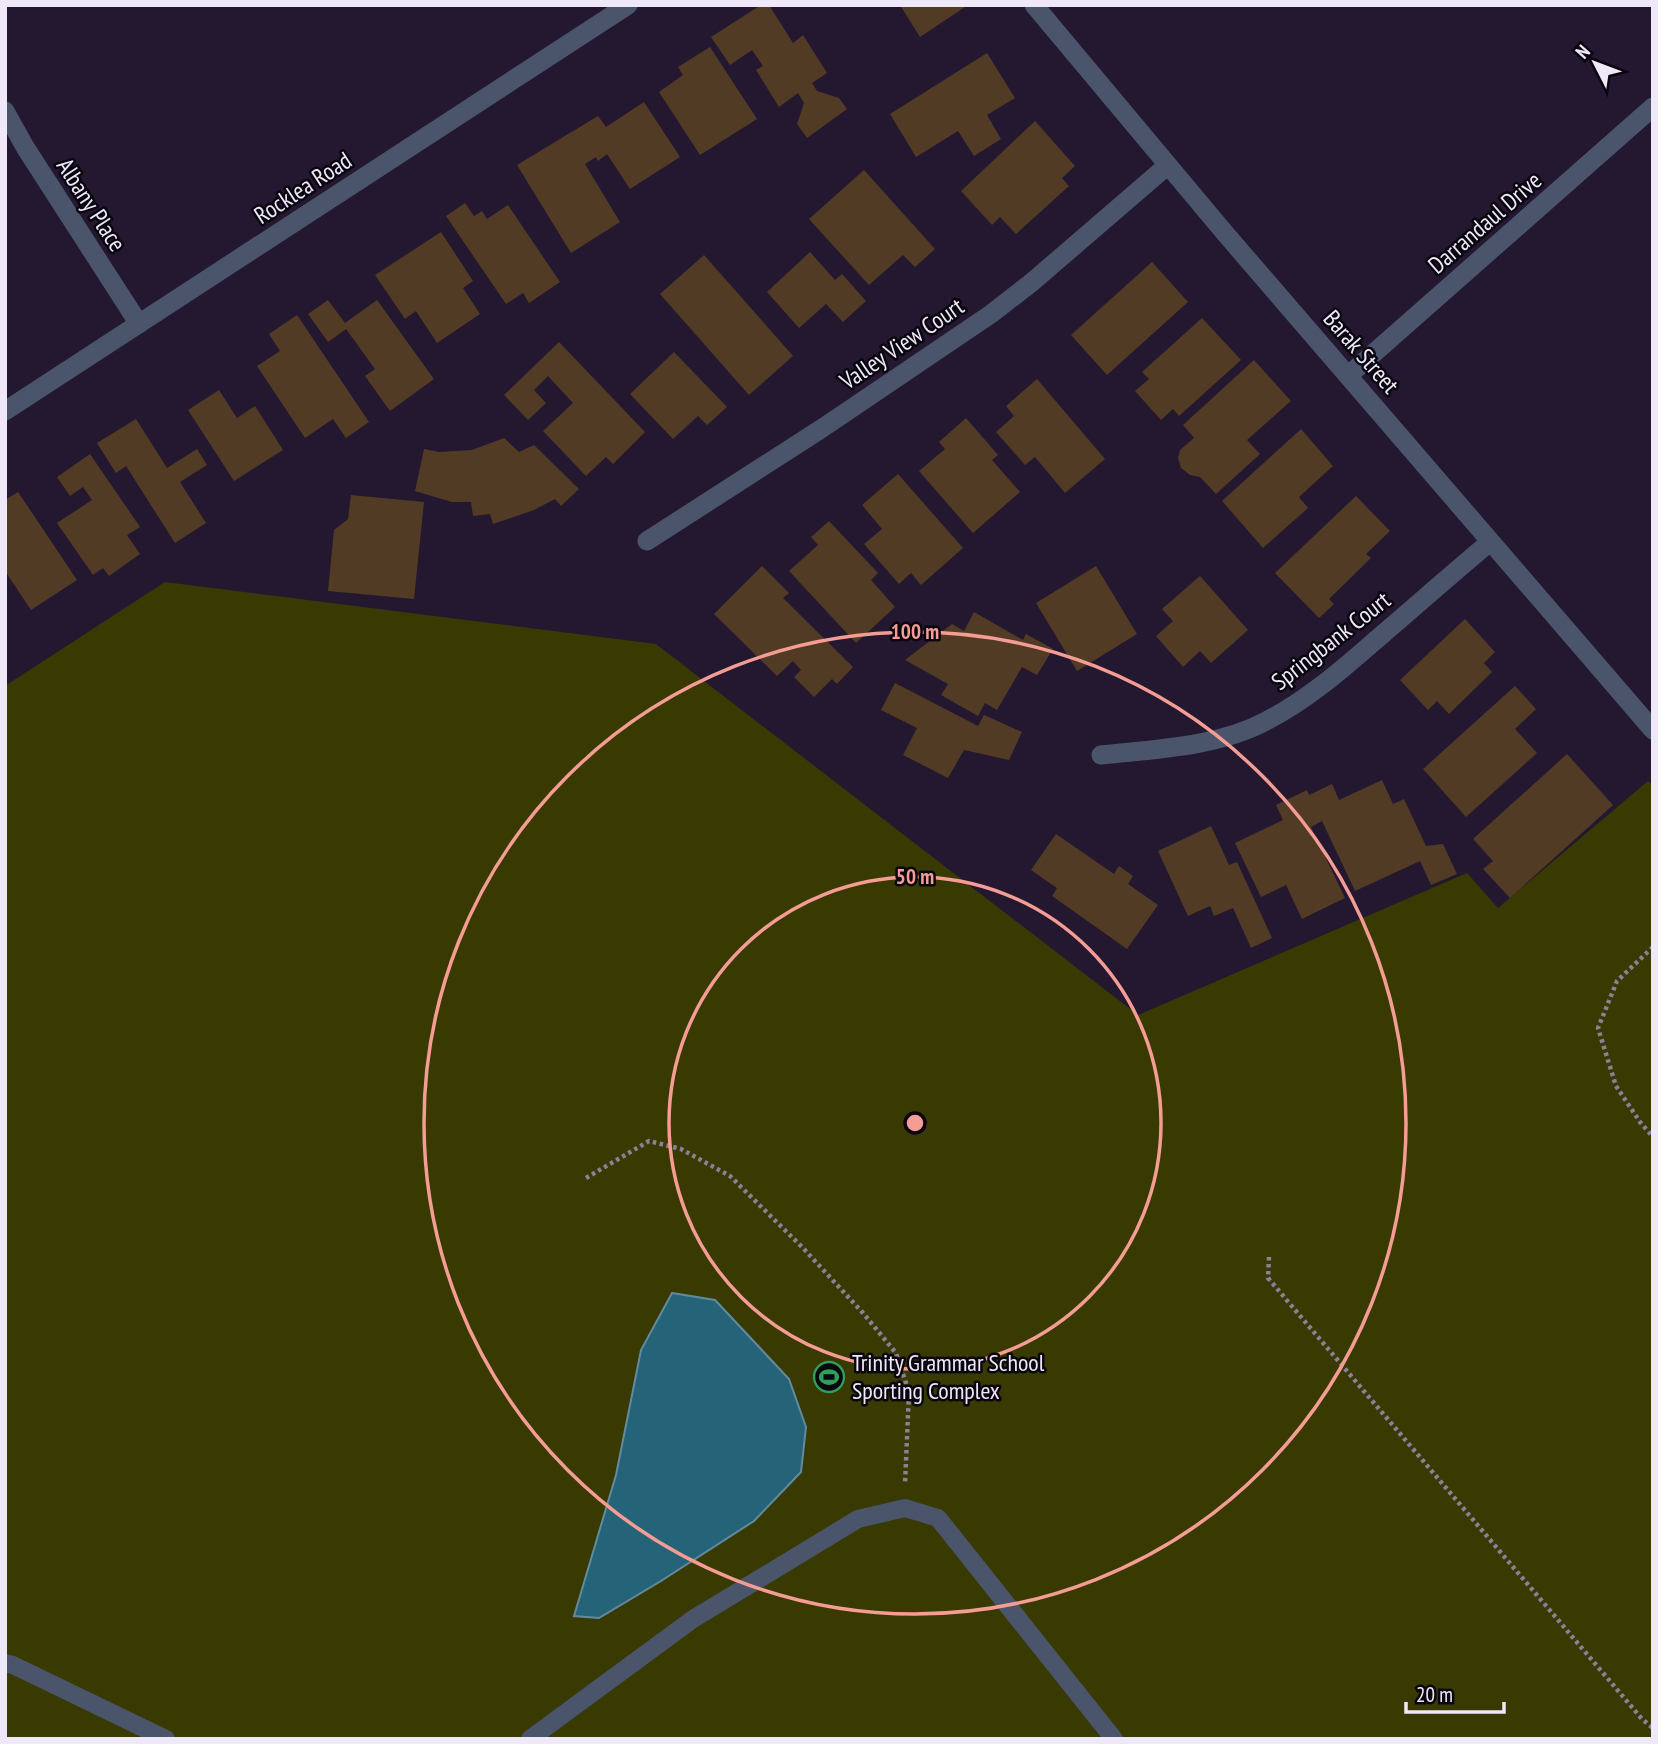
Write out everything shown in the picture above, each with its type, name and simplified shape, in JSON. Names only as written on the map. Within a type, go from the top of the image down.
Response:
[{"type":"street","name":"Rocklea Road","points":[[5,411],[628,5]]},
{"type":"street","name":"Barak Street","points":[[1034,5],[1489,542],[1653,730]]},
{"type":"street","name":"Darrandaul Drive","points":[[1349,375],[1653,107]]},
{"type":"street","name":"Albany Place","points":[[5,111],[25,147],[139,324]]},
{"type":"street","name":"Valley View Court","points":[[647,541],[824,427],[991,314],[1168,165]]},
{"type":"street","name":"Springbank Court","points":[[1101,755],[1178,747],[1227,736],[1267,721],[1314,691],[1356,658],[1489,542]]},
{"type":"lane","points":[[530,1739],[693,1619],[858,1519],[905,1508],[938,1518],[1114,1739]]},
{"type":"lane","points":[[5,1663],[166,1739]]},
{"type":"path","points":[[1653,947],[1617,981],[1598,1028],[1616,1086],[1653,1137]]},
{"type":"path","points":[[586,1178],[649,1141],[681,1149],[730,1177],[803,1248],[896,1353],[909,1392],[904,1471],[905,1508]]},
{"type":"path","points":[[1269,1257],[1268,1278],[1642,1719],[1653,1728]]},
{"type":"shaded area","name":"Trinity Grammar School Sporting Complex","points":[[165,582],[656,644],[1138,1015],[1467,873],[1498,908],[1648,781],[1653,786],[1653,1739],[5,1739],[5,686]]},
{"type":"water","points":[[672,1293],[715,1300],[789,1379],[806,1427],[801,1472],[754,1521],[661,1581],[599,1618],[574,1616],[616,1475],[641,1350]]},
{"type":"building","points":[[761,5],[769,5],[793,43],[803,35],[827,73],[812,83],[817,91],[839,98],[847,109],[807,138],[797,124],[804,103],[798,93],[779,107],[756,70],[763,66],[752,50],[730,65],[711,37]]},
{"type":"building","points":[[900,5],[968,5],[920,37]]},
{"type":"building","points":[[710,47],[757,119],[700,155],[659,92],[683,75],[678,67]]},
{"type":"building","points":[[987,53],[1015,98],[987,115],[1001,139],[974,156],[958,131],[916,157],[890,114]]},
{"type":"building","points":[[644,102],[680,157],[630,189],[607,154],[598,161],[596,157],[585,164],[620,222],[571,253],[517,165],[598,116],[606,127]]},
{"type":"building","points":[[1035,121],[1075,166],[1062,178],[1069,186],[1016,234],[1000,217],[992,225],[961,191]]},
{"type":"building","points":[[864,170],[935,249],[915,267],[903,255],[869,285],[809,219]]},
{"type":"building","points":[[465,203],[474,216],[482,211],[487,219],[508,205],[560,282],[529,303],[523,293],[506,304],[446,216]]},
{"type":"building","points":[[441,232],[473,281],[463,288],[480,314],[437,343],[416,311],[405,319],[375,275]]},
{"type":"building","points":[[810,252],[835,280],[842,274],[866,301],[843,322],[826,304],[799,328],[767,292]]},
{"type":"building","points":[[704,255],[793,356],[749,395],[660,294]]},
{"type":"building","points":[[1152,262],[1188,302],[1107,375],[1071,335]]},
{"type":"building","points":[[328,300],[345,323],[377,300],[434,379],[390,411],[365,376],[375,369],[346,329],[328,342],[308,314]]},
{"type":"building","points":[[297,315],[369,422],[346,438],[333,419],[305,438],[257,366],[280,351],[269,334]]},
{"type":"building","points":[[1202,318],[1241,360],[1179,416],[1173,409],[1161,420],[1135,391],[1149,379],[1142,372]]},
{"type":"building","points":[[559,342],[645,432],[613,464],[606,457],[586,476],[543,431],[573,403],[548,376],[534,390],[546,403],[528,420],[504,395]]},
{"type":"building","points":[[674,352],[727,407],[707,425],[698,416],[673,439],[630,394]]},
{"type":"building","points":[[1254,360],[1291,401],[1247,440],[1260,454],[1216,494],[1200,477],[1190,475],[1181,468],[1178,458],[1180,450],[1194,438],[1183,425]]},
{"type":"building","points":[[1037,379],[1105,459],[1065,493],[1035,457],[1025,465],[996,432],[1014,416],[1006,406]]},
{"type":"building","points":[[219,390],[237,418],[255,406],[283,450],[234,481],[188,410]]},
{"type":"building","points":[[966,418],[998,455],[992,460],[1020,492],[973,533],[919,471],[945,449],[939,442]]},
{"type":"building","points":[[136,419],[167,468],[197,449],[207,465],[180,482],[206,523],[175,543],[126,466],[116,473],[97,443]]},
{"type":"building","points":[[1301,429],[1333,466],[1299,497],[1308,508],[1263,548],[1222,501]]},
{"type":"building","points":[[504,438],[519,452],[534,445],[579,489],[561,506],[555,499],[534,510],[493,524],[490,514],[473,516],[471,502],[452,502],[415,491],[424,449],[439,452],[472,450]]},
{"type":"building","points":[[90,454],[140,527],[127,535],[140,554],[109,576],[103,568],[93,575],[57,523],[92,500],[83,487],[70,496],[57,477]]},
{"type":"building","points":[[898,474],[963,548],[921,585],[911,573],[899,584],[864,544],[882,529],[862,505]]},
{"type":"building","points":[[18,492],[77,580],[31,610],[5,571],[5,500]]},
{"type":"building","points":[[351,495],[424,502],[414,599],[328,591],[334,530],[348,519]]},
{"type":"building","points":[[1356,496],[1390,531],[1366,554],[1371,558],[1329,599],[1334,604],[1319,618],[1275,573]]},
{"type":"building","points":[[829,521],[878,573],[871,580],[895,607],[856,643],[789,571],[818,545],[811,537]]},
{"type":"building","points":[[762,566],[789,593],[783,598],[853,667],[837,684],[832,679],[814,697],[794,677],[801,670],[793,661],[777,676],[714,614]]},
{"type":"building","points":[[1096,566],[1137,634],[1077,671],[1036,603]]},
{"type":"building","points":[[1200,576],[1248,630],[1211,663],[1200,651],[1183,667],[1156,636],[1173,621],[1162,609]]},
{"type":"building","points":[[974,612],[1023,640],[1026,634],[1053,649],[1037,675],[1022,667],[997,710],[985,703],[978,716],[941,695],[948,684],[905,660],[952,624],[964,631]]},
{"type":"building","points":[[1465,619],[1495,652],[1484,663],[1492,672],[1449,714],[1437,701],[1428,710],[1400,680]]},
{"type":"building","points":[[895,683],[978,726],[984,715],[1022,732],[1009,760],[964,750],[948,778],[903,755],[917,728],[881,710]]},
{"type":"building","points":[[1515,686],[1536,709],[1515,729],[1537,753],[1466,817],[1423,769]]},
{"type":"building","points":[[1567,754],[1613,805],[1510,898],[1483,869],[1493,861],[1473,839]]},
{"type":"building","points":[[1382,780],[1393,804],[1404,799],[1426,846],[1443,844],[1457,874],[1431,885],[1420,861],[1355,891],[1322,821],[1311,827],[1345,898],[1302,919],[1286,885],[1261,897],[1235,843],[1283,820],[1276,805],[1307,790],[1309,795],[1332,784],[1339,800]]},
{"type":"building","points":[[1211,826],[1229,865],[1237,862],[1272,938],[1251,948],[1233,908],[1214,916],[1210,906],[1188,916],[1158,851]]},
{"type":"building","points":[[1056,834],[1114,874],[1119,866],[1133,876],[1128,884],[1158,905],[1127,949],[1052,896],[1057,888],[1031,870]]},
{"type":"place","name":"Trinity Grammar School Sporting Complex","points":[[829,1377]]}]
